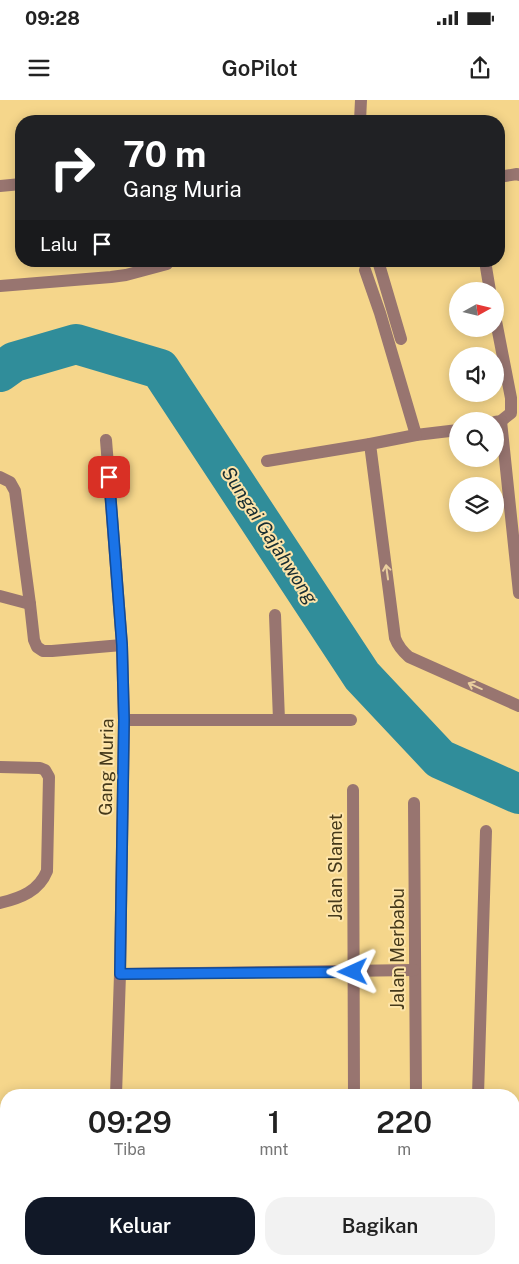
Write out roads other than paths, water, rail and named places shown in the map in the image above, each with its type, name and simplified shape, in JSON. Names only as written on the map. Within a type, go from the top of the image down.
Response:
[{"type":"street","points":[[358,115],[361,100]]},
{"type":"street","points":[[505,176],[519,174]]},
{"type":"street","points":[[0,186],[15,185]]},
{"type":"street","points":[[0,286],[111,277],[142,267]]},
{"type":"street","points":[[380,267],[401,339]]},
{"type":"street","points":[[486,267],[488,282]]},
{"type":"street","points":[[365,270],[380,313],[416,435]]},
{"type":"street","points":[[499,338],[510,398],[506,417],[519,593]]},
{"type":"street","points":[[267,461],[449,431]]},
{"type":"street","name":"Gang Muria","points":[[106,440],[122,645],[124,720],[116,1089]]},
{"type":"street","points":[[370,444],[395,638],[398,644],[409,657],[519,706]]},
{"type":"street","points":[[0,477],[10,482],[15,492],[34,640],[37,647],[52,651],[122,645]]},
{"type":"street","points":[[0,596],[30,604]]},
{"type":"street","points":[[276,615],[279,720]]},
{"type":"street","points":[[124,720],[351,720]]},
{"type":"street","points":[[0,767],[40,768],[45,770],[49,777],[48,870],[37,887],[18,899],[0,902]]},
{"type":"street","name":"Jalan Slamet","points":[[353,790],[354,1089]]},
{"type":"street","name":"Jalan Merbabu","points":[[414,804],[416,1089]]},
{"type":"street","points":[[478,1089],[486,831]]},
{"type":"street","points":[[120,974],[414,970]]},
{"type":"waterway","name":"Sungai Gajahwong","points":[[0,372],[14,362],[76,344],[160,369],[362,676],[440,759],[519,794]]}]
